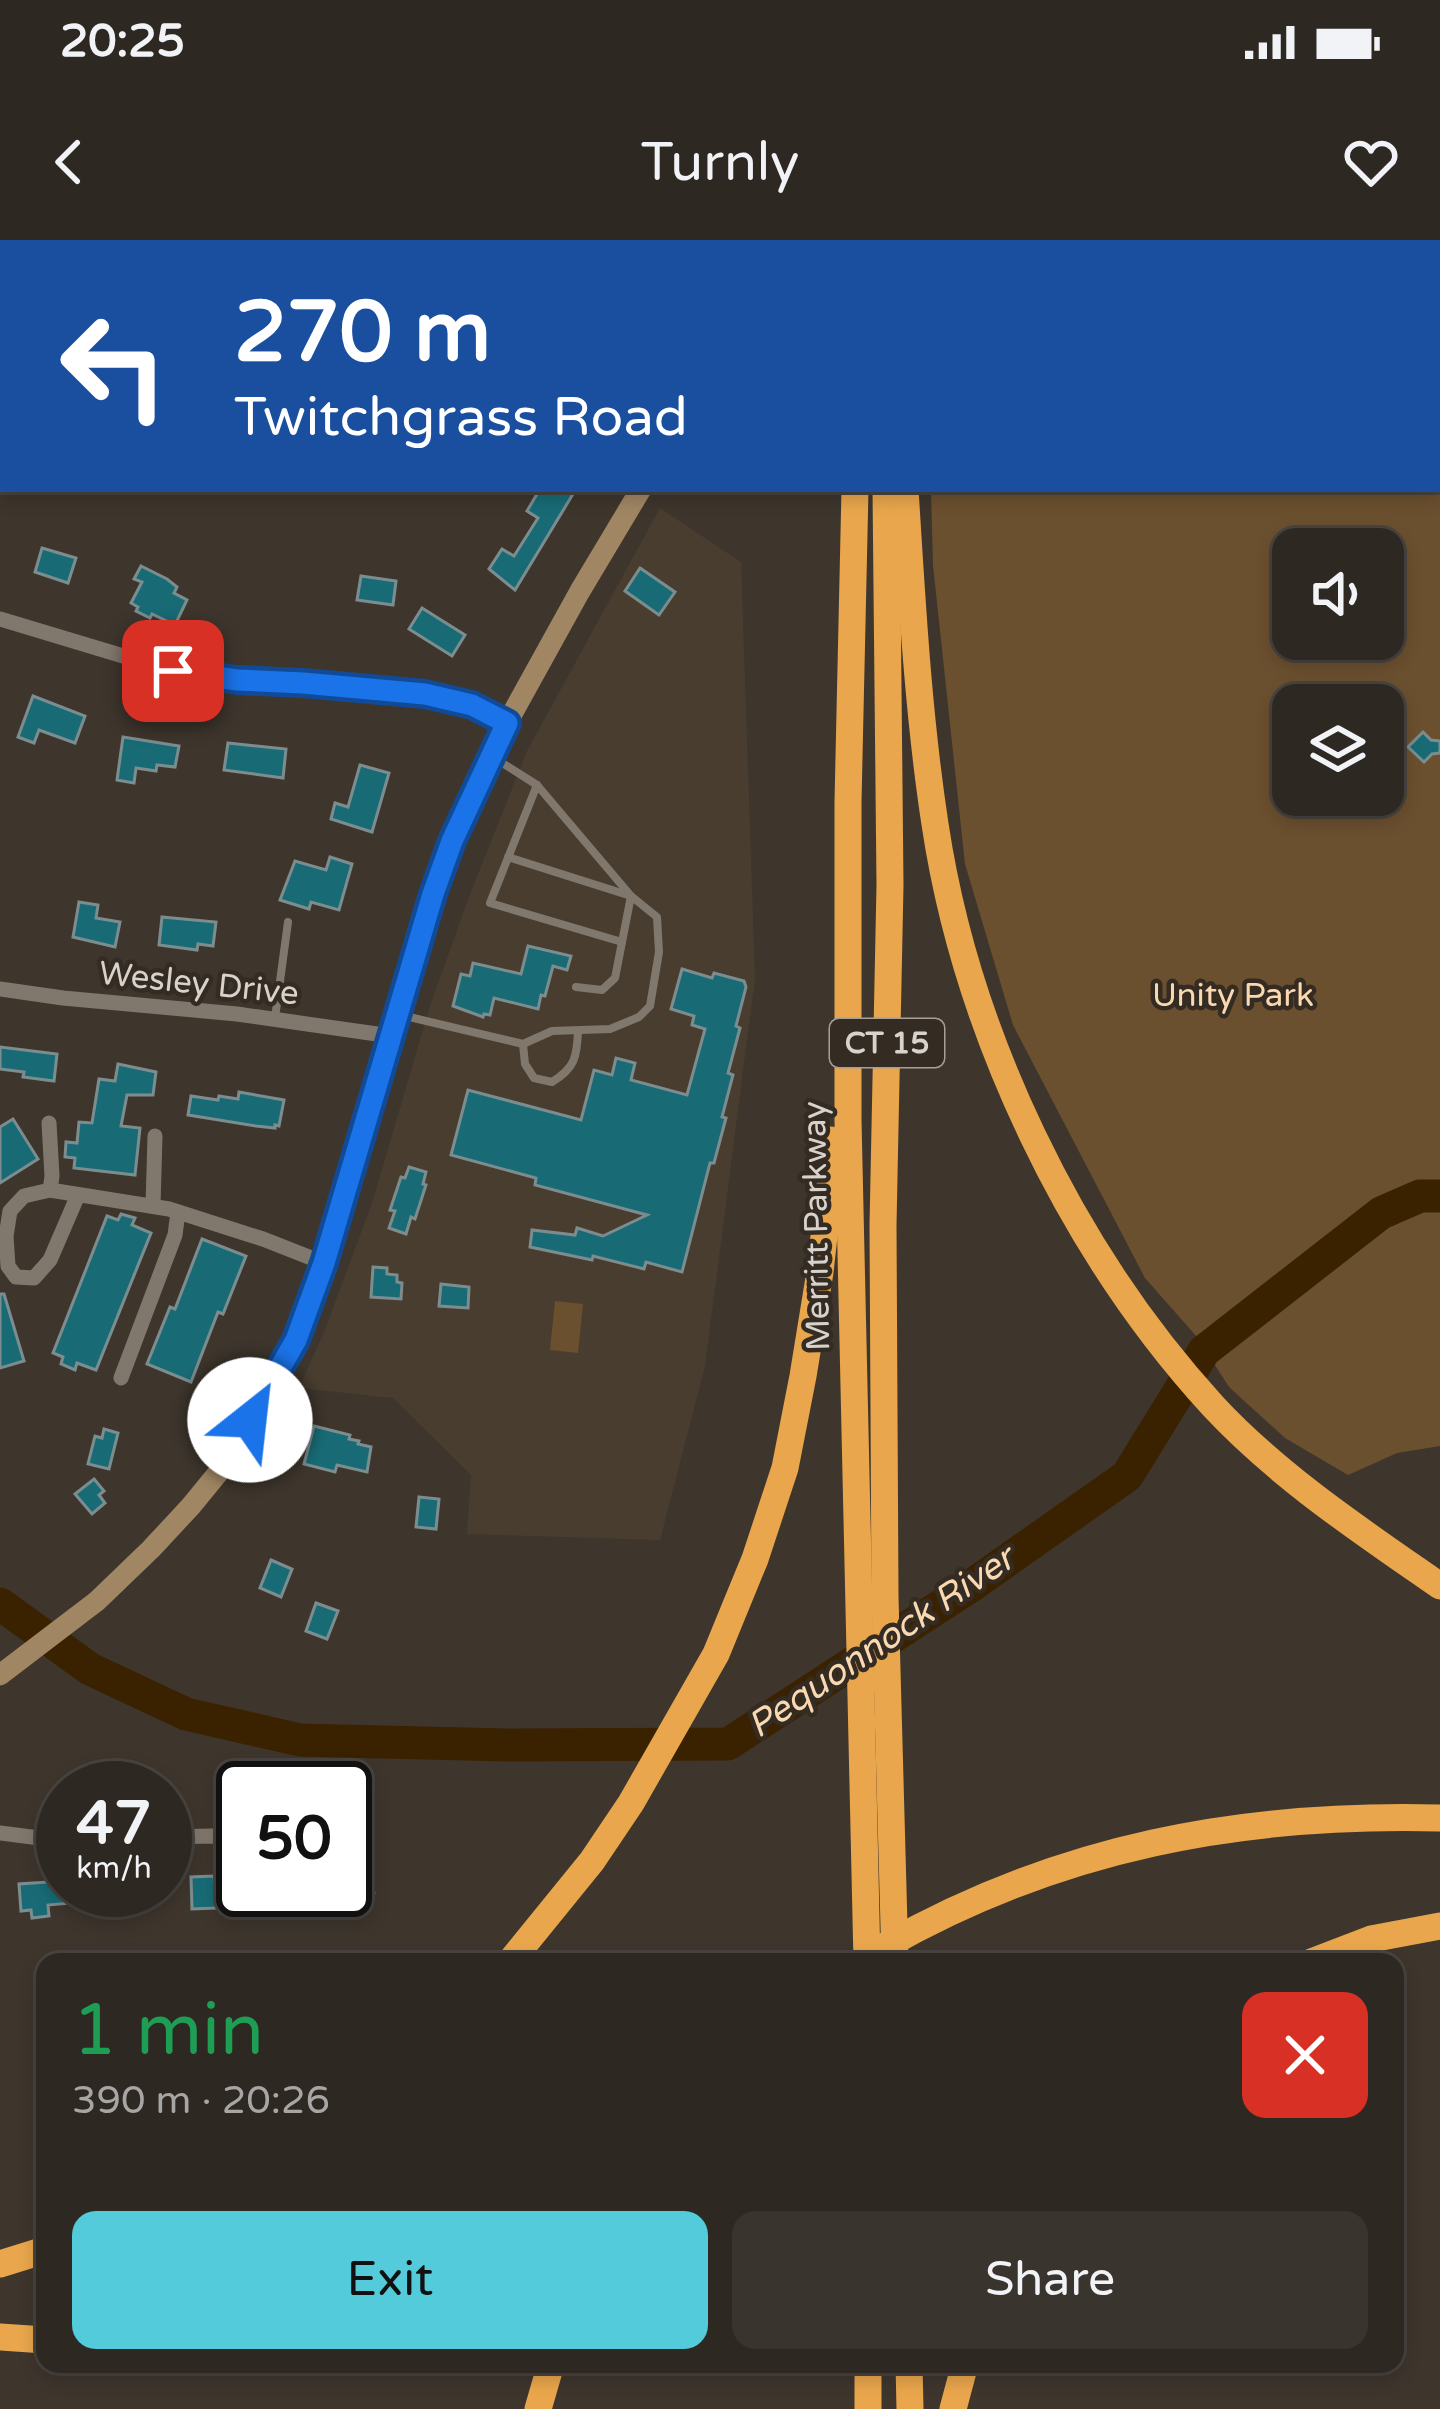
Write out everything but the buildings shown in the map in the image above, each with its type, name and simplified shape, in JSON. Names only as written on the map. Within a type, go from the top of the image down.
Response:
[{"type":"highway","name":"Merritt Parkway","points":[[854,492],[848,802],[850,1224],[868,1953]]},
{"type":"highway","name":"Merritt Parkway","points":[[886,492],[890,885],[884,1225],[885,1597],[895,1953]]},
{"type":"highway","points":[[905,492],[935,826],[976,990],[1040,1149],[1111,1273],[1214,1406],[1310,1494],[1440,1586]]},
{"type":"highway","points":[[517,1953],[592,1861],[690,1704],[755,1559],[785,1468],[807,1357],[830,1174],[834,957],[848,802]]},
{"type":"highway","points":[[874,1953],[1032,1876],[1172,1838],[1315,1820],[1440,1818]]},
{"type":"highway","points":[[883,1953],[940,1918]]},
{"type":"highway","points":[[1334,1953],[1371,1939],[1440,1926]]},
{"type":"highway","points":[[0,2264],[36,2253]]},
{"type":"highway","points":[[0,2337],[36,2339]]},
{"type":"highway","points":[[538,2409],[548,2373]]},
{"type":"highway","points":[[868,2373],[868,2409]]},
{"type":"highway","points":[[909,2373],[910,2409]]},
{"type":"highway","points":[[953,2409],[963,2373]]},
{"type":"main road","points":[[4,1672],[97,1601],[152,1550],[226,1462],[296,1340],[324,1263],[446,859],[507,723],[639,492]]},
{"type":"street","points":[[0,619],[173,671],[425,694],[472,705],[507,723]]},
{"type":"street","name":"Wesley Drive","points":[[0,989],[275,1019],[394,1025]]},
{"type":"street","points":[[49,1123],[50,1190]]},
{"type":"street","points":[[153,1206],[155,1136]]},
{"type":"street","points":[[78,1195],[50,1261],[34,1278],[16,1277],[8,1266],[10,1211],[24,1196],[50,1190],[178,1212],[324,1263]]},
{"type":"street","points":[[121,1378],[175,1235],[178,1212]]},
{"type":"street","points":[[0,1833],[36,1838]]},
{"type":"lane","points":[[394,1025],[523,1044],[552,1031],[610,1029],[639,1017],[650,1006],[659,952],[657,917],[631,896],[538,784],[491,756]]},
{"type":"lane","points":[[538,784],[490,903],[622,942]]},
{"type":"lane","points":[[508,857],[631,896]]},
{"type":"lane","points":[[576,987],[602,990],[615,978],[631,896]]},
{"type":"lane","points":[[275,1019],[287,922]]},
{"type":"lane","points":[[523,1044],[525,1064],[534,1078],[552,1082],[569,1071],[578,1051],[578,1030]]},
{"type":"shaded area","points":[[660,508],[741,562],[755,978],[705,1366],[660,1540],[467,1534],[471,1475],[393,1398],[299,1388],[373,1200],[430,1006],[527,751]]},
{"type":"green space","name":"Unity Park","points":[[931,492],[1440,492],[1440,1446],[1397,1453],[1348,1475],[1285,1438],[1229,1387],[1197,1337],[1145,1278],[1013,1025],[965,864],[933,565]]},
{"type":"green space","points":[[555,1301],[583,1304],[578,1353],[550,1350]]},
{"type":"waterway","name":"Pequonnock River","points":[[0,1604],[90,1669],[186,1714],[300,1740],[728,1744],[968,1588],[1127,1476],[1204,1351],[1381,1213],[1420,1196],[1440,1196]]},
{"type":"route","points":[[173,671],[425,694],[472,705],[507,723],[452,841],[433,894],[360,1146],[296,1340],[250,1420]]}]
